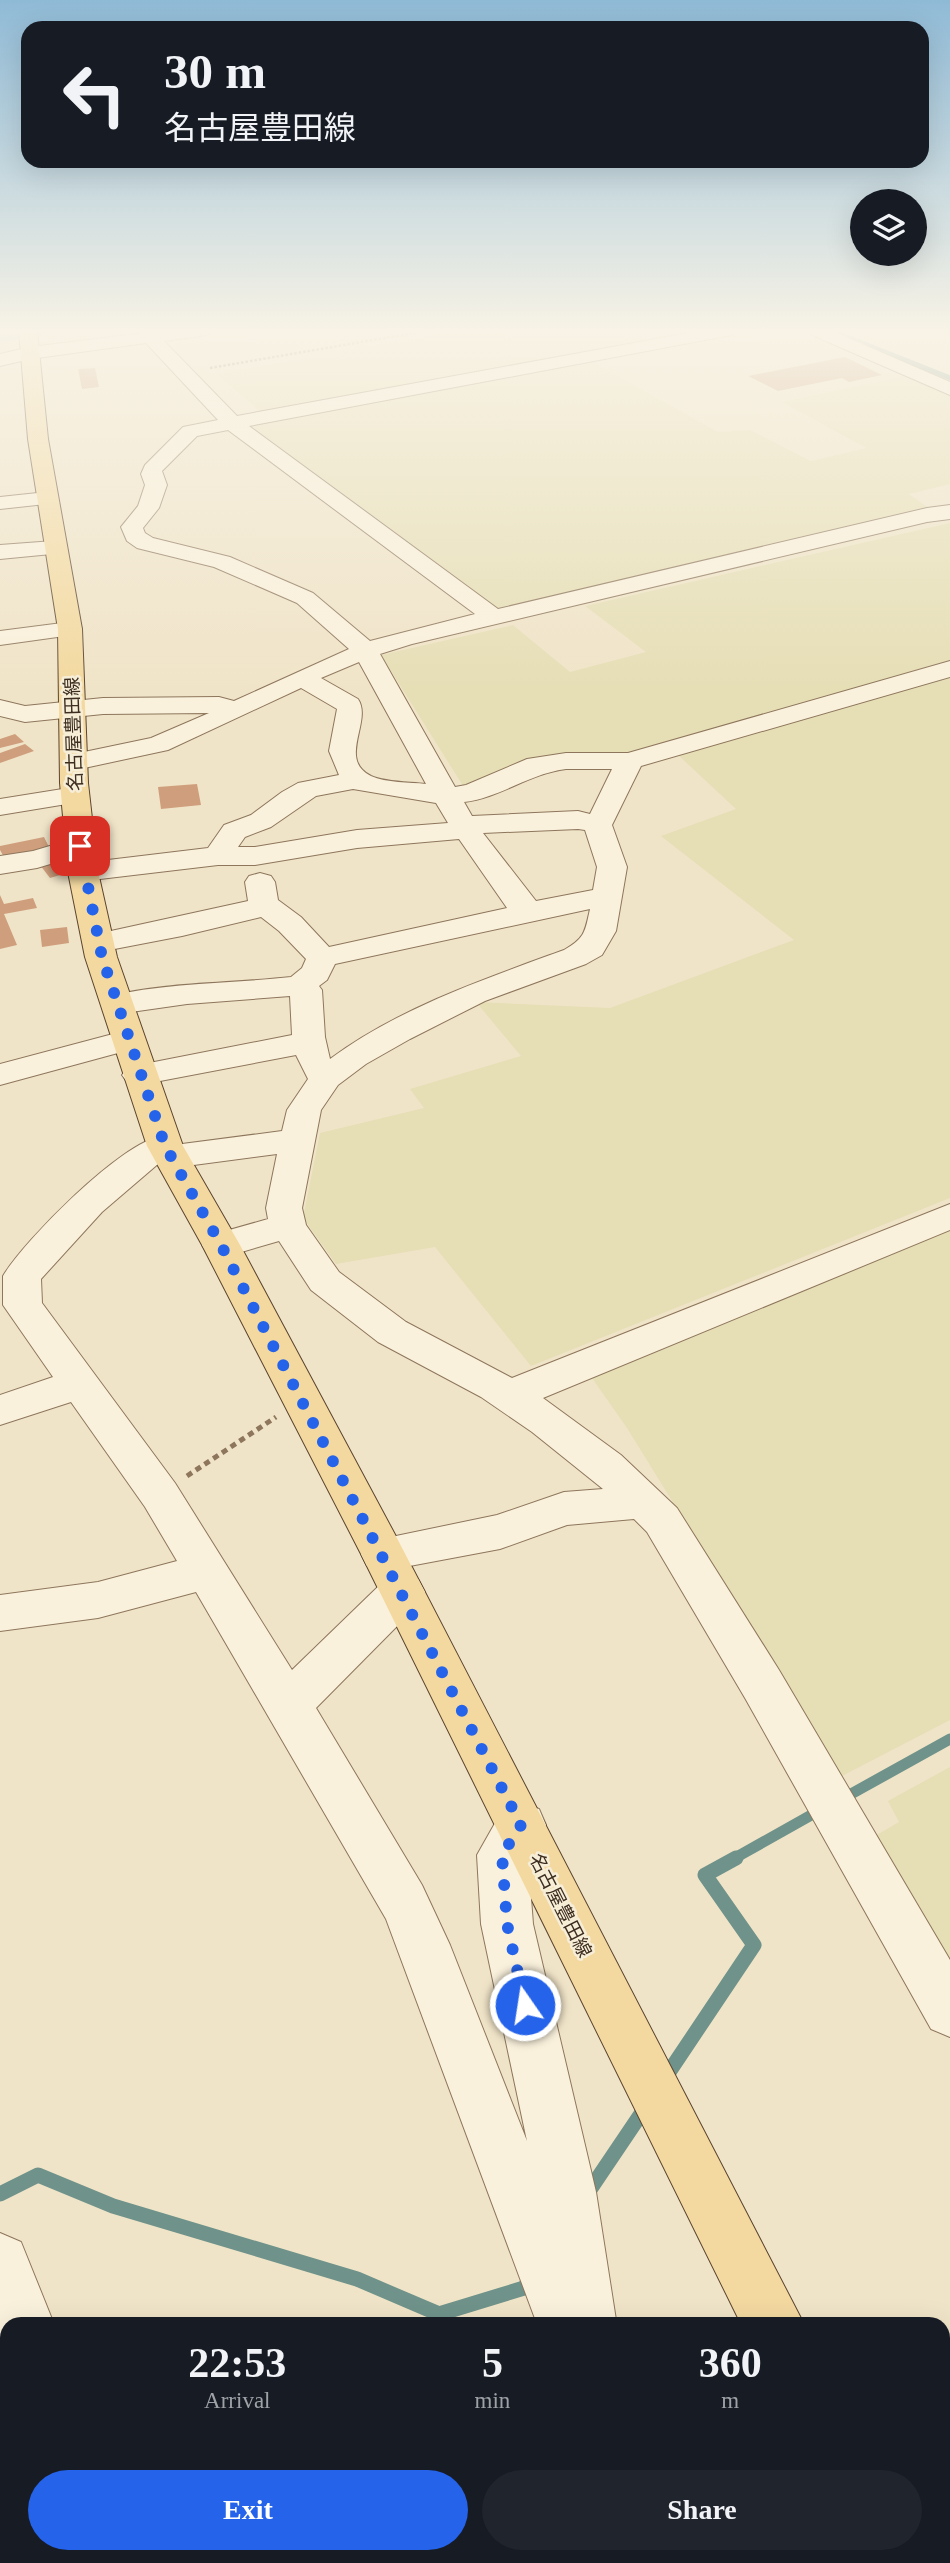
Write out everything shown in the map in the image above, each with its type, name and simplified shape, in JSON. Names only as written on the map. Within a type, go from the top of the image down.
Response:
[{"type":"main road","name":"名古屋豊田線","points":[[40,451],[54,548],[70,629],[75,778],[82,859],[99,943],[139,1075],[168,1152],[221,1245],[392,1573],[769,2317]]},
{"type":"street","points":[[170,451],[152,469],[151,474],[156,485],[148,508],[132,527],[135,536],[145,543],[170,551],[222,562],[305,597],[365,650],[465,827],[517,900],[529,912]]},
{"type":"street","points":[[269,451],[494,617]]},
{"type":"street","points":[[0,503],[47,498]]},
{"type":"street","points":[[0,807],[159,744],[365,650],[404,638],[927,514],[950,512]]},
{"type":"street","points":[[0,552],[54,548]]},
{"type":"street","points":[[0,638],[70,629]]},
{"type":"street","points":[[218,856],[234,831],[261,821],[308,789],[355,780],[365,784],[449,796],[472,793],[537,765],[566,761],[629,761],[950,669]]},
{"type":"street","points":[[302,678],[349,705],[351,711],[343,737],[343,758],[355,780]]},
{"type":"street","points":[[1,709],[25,714],[72,708],[219,705],[236,710]]},
{"type":"street","points":[[629,761],[598,825],[612,867],[601,931],[591,948],[575,957],[474,994],[387,1039],[326,1078],[304,1110],[284,1208],[288,1226],[325,1280],[392,1332],[509,1396],[606,1466],[662,1520],[950,2011]]},
{"type":"street","points":[[0,783],[41,776],[75,778]]},
{"type":"street","points":[[0,865],[37,859],[255,856],[357,839],[465,827],[578,820],[598,825]]},
{"type":"street","points":[[255,856],[264,904],[290,923],[322,958]]},
{"type":"street","points":[[322,958],[607,896]]},
{"type":"street","points":[[99,943],[182,928],[267,906]]},
{"type":"street","points":[[117,1004],[187,994],[300,985],[316,973],[322,958]]},
{"type":"street","points":[[300,985],[306,990],[310,1043],[316,1069],[326,1078]]},
{"type":"street","points":[[0,1075],[128,1040]]},
{"type":"street","points":[[139,1075],[260,1050],[310,1043]]},
{"type":"street","points":[[299,1140],[149,1152],[98,1195],[22,1276],[23,1305],[160,1495],[288,1704],[404,1902],[563,2269]]},
{"type":"street","points":[[509,1396],[950,1216]]},
{"type":"street","points":[[221,1245],[288,1226]]},
{"type":"street","points":[[0,1410],[81,1383]]},
{"type":"street","points":[[288,1704],[392,1573],[564,1509],[644,1502]]},
{"type":"street","points":[[0,1613],[98,1600],[207,1570]]},
{"type":"street","points":[[521,1825],[502,1855],[507,1924],[563,2269]]},
{"type":"street","points":[[0,2263],[20,2317]]},
{"type":"path","points":[[160,1495],[300,1400]]},
{"type":"shaded area","points":[[281,451],[791,451],[811,461],[855,451],[950,451],[950,484],[909,494],[927,507],[495,611]]},
{"type":"shaded area","points":[[950,523],[950,663],[631,753],[465,789],[381,655],[513,625],[570,672],[646,652],[585,606]]},
{"type":"shaded area","points":[[950,675],[950,1198],[531,1366],[435,1247],[336,1264],[303,1218],[320,1133],[424,1108],[410,1089],[521,1056],[476,1002],[610,1008],[794,940],[661,836],[736,809],[676,753]]},
{"type":"shaded area","points":[[950,1229],[950,1720],[842,1776],[627,1428],[592,1378]]},
{"type":"shaded area","points":[[950,1767],[950,1974],[868,1840],[899,1822],[888,1801]]},
{"type":"building","points":[[15,734],[24,742],[0,748],[0,739]]},
{"type":"building","points":[[25,744],[34,751],[0,763],[0,753]]},
{"type":"building","points":[[197,784],[201,805],[161,809],[158,787]]},
{"type":"building","points":[[44,837],[50,849],[5,859],[0,850],[0,846]]},
{"type":"building","points":[[57,860],[67,873],[50,878],[40,865]]},
{"type":"building","points":[[0,895],[4,904],[33,898],[37,908],[4,914],[17,945],[0,949]]},
{"type":"building","points":[[67,927],[69,943],[42,947],[40,930]]},
{"type":"waterway","points":[[842,1799],[950,1739]]},
{"type":"waterway","points":[[733,1859],[822,1809]]},
{"type":"waterway","points":[[665,2078],[754,1945],[705,1875],[736,1858]]},
{"type":"waterway","points":[[587,2194],[645,2108]]},
{"type":"waterway","points":[[0,2194],[38,2175],[113,2206],[357,2279],[439,2314],[524,2288],[530,2279]]},
{"type":"route","points":[[80,846],[83,872],[102,957],[139,1075],[165,1146],[221,1245],[521,1825],[502,1855],[507,1924],[525,2005]]}]
